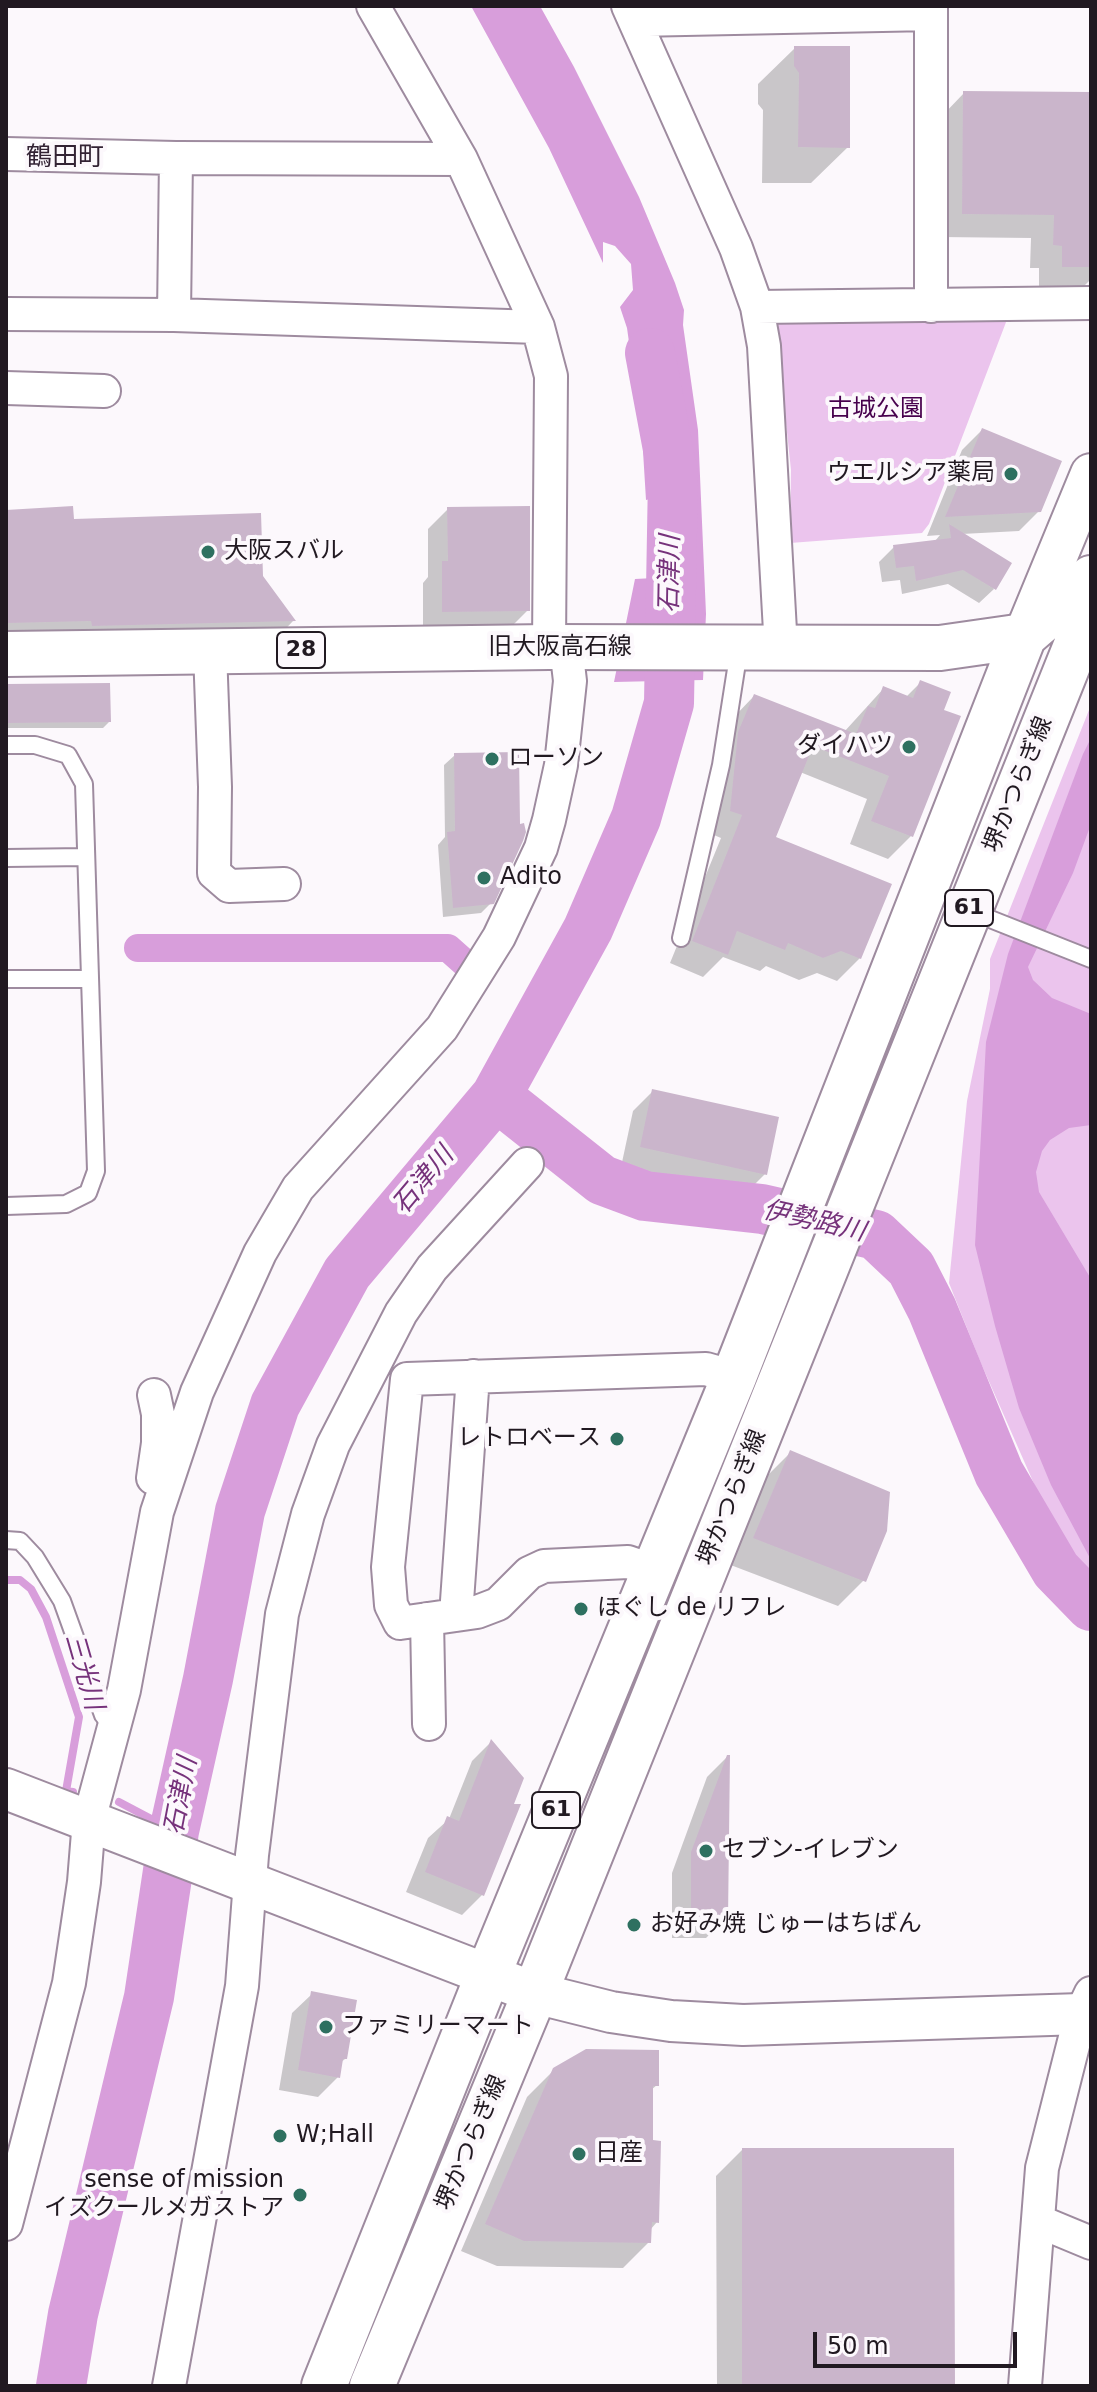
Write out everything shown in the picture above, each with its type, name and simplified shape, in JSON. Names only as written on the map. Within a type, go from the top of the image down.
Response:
[{"type":"main road","points":[[1024,636],[1091,578]]},
{"type":"main road","name":"堺かつらぎ線","points":[[372,2386],[535,1993],[841,1229],[984,917],[1091,608]]},
{"type":"main road","name":"旧大阪高石線","points":[[6,654],[571,647],[940,648],[1024,636]]},
{"type":"main road","name":"堺かつらぎ線","points":[[324,2386],[488,1975],[734,1377],[1024,636]]},
{"type":"street","points":[[6,2224],[69,1983],[94,1822],[124,1690],[157,1512],[197,1392],[260,1253],[298,1188],[442,1028],[499,937],[541,848],[561,765],[571,647],[551,376],[538,327],[461,159],[373,6]]},
{"type":"street","points":[[749,649],[764,346],[757,307],[736,248],[632,13],[931,10],[931,306]]},
{"type":"street","points":[[6,154],[461,159]]},
{"type":"street","points":[[174,315],[176,158]]},
{"type":"street","points":[[757,307],[1091,303]]},
{"type":"street","points":[[6,314],[174,315],[538,327]]},
{"type":"street","points":[[6,388],[104,391]]},
{"type":"street","points":[[1024,636],[1091,474]]},
{"type":"street","points":[[210,651],[226,787],[214,873],[229,886],[284,884]]},
{"type":"street","points":[[169,2386],[242,1986],[242,1880],[282,1614],[308,1514],[333,1445],[401,1313],[425,1279],[527,1164]]},
{"type":"street","points":[[654,1571],[628,1562],[544,1566],[529,1573],[498,1604],[477,1612],[400,1623],[391,1605],[388,1567],[407,1379],[706,1369],[734,1377]]},
{"type":"street","points":[[429,1724],[473,1376]]},
{"type":"street","points":[[154,1395],[158,1414],[158,1443],[151,1499],[157,1512]]},
{"type":"street","points":[[6,1789],[535,1993],[611,2012],[671,2021],[743,2025],[1088,2006],[1042,2168],[1025,2386]]},
{"type":"street","points":[[1038,2221],[1091,2243]]},
{"type":"lane","points":[[681,938],[749,649]]},
{"type":"lane","points":[[6,745],[35,745],[68,755],[84,784],[96,1171],[88,1193],[66,1204],[6,1206]]},
{"type":"lane","points":[[6,858],[86,857]]},
{"type":"lane","points":[[984,917],[1091,959]]},
{"type":"lane","points":[[6,979],[90,979]]},
{"type":"lane","points":[[6,1540],[20,1541],[35,1557],[62,1601],[103,1715],[113,1728]]},
{"type":"green space","name":"古城公園","points":[[1008,317],[929,524],[922,533],[790,543],[791,470],[776,328],[783,318]]},
{"type":"green space","points":[[1091,705],[1091,1575],[1078,1562],[1035,1486],[949,1283],[967,1101],[990,989],[990,959]]},
{"type":"shaded area","points":[[471,6],[540,6],[639,197],[675,283],[684,310],[683,325],[698,430],[706,614],[703,680],[614,682],[635,579],[673,577],[681,571],[676,564],[677,505],[669,494],[646,500],[643,451],[669,444],[664,422],[639,413],[627,328],[620,307],[633,290],[631,264],[615,246],[603,242],[603,263],[549,148]]},
{"type":"shaded area","points":[[1091,738],[1091,824],[1073,873],[1028,967],[1033,980],[1052,998],[1091,1014],[1091,1125],[1069,1128],[1050,1140],[1042,1151],[1036,1172],[1039,1192],[1091,1279],[1091,1560],[1051,1485],[1019,1408],[975,1245],[986,1042],[1008,954]]},
{"type":"building","points":[[794,46],[850,46],[850,148],[798,147],[799,73],[794,66]]},
{"type":"building","points":[[963,91],[1091,92],[1091,267],[1062,267],[1062,246],[1053,245],[1054,215],[962,214]]},
{"type":"building","points":[[982,428],[1062,461],[1041,512],[945,517]]},
{"type":"building","points":[[73,506],[74,519],[261,513],[263,576],[296,621],[92,626],[91,621],[7,623],[6,510]]},
{"type":"building","points":[[530,506],[530,611],[442,612],[442,561],[448,561],[447,507]]},
{"type":"building","points":[[949,524],[1012,563],[996,590],[963,570],[916,581],[914,566],[896,568],[893,545],[951,538]]},
{"type":"building","points":[[920,680],[951,692],[944,710],[961,716],[913,837],[871,821],[889,776],[813,746],[776,837],[892,884],[861,959],[841,951],[823,958],[788,943],[785,950],[737,931],[728,955],[692,941],[742,815],[730,811],[738,732],[754,694],[856,734],[868,706],[875,708],[883,686],[913,698]]},
{"type":"building","points":[[110,683],[111,722],[6,723],[6,684]]},
{"type":"building","points":[[519,752],[520,824],[524,823],[526,832],[523,841],[494,904],[453,908],[447,832],[455,831],[454,753]]},
{"type":"building","points":[[652,1089],[779,1117],[767,1175],[640,1147]]},
{"type":"building","points":[[790,1450],[890,1492],[887,1531],[866,1582],[753,1538]]},
{"type":"building","points":[[491,1739],[524,1778],[514,1804],[521,1804],[484,1896],[425,1872],[447,1816],[459,1821]]},
{"type":"building","points":[[727,1755],[730,1755],[728,1919],[691,1919],[691,1852]]},
{"type":"building","points":[[311,1991],[357,2000],[347,2059],[343,2059],[340,2078],[298,2070]]},
{"type":"building","points":[[586,2049],[659,2050],[659,2086],[653,2086],[653,2140],[661,2141],[659,2223],[652,2222],[651,2243],[524,2241],[485,2224],[553,2068]]},
{"type":"building","points":[[742,2148],[954,2148],[955,2386],[742,2386]]},
{"type":"waterway","name":"石津川","points":[[61,2386],[73,2314],[149,1997],[174,1831],[208,1679],[240,1511],[275,1405],[347,1273],[496,1096],[588,929],[636,818],[669,703],[673,476],[650,353]]},
{"type":"waterway","points":[[138,948],[448,948],[466,964]]},
{"type":"waterway","name":"伊勢路川","points":[[496,1096],[602,1180],[645,1196],[762,1209],[876,1235],[911,1268],[932,1309],[999,1473],[1056,1570],[1091,1606]]},
{"type":"waterway","name":"三光川","points":[[6,1580],[20,1580],[31,1589],[46,1617],[79,1717],[66,1791],[73,1792]]},
{"type":"waterway","name":"三光川","points":[[119,1802],[174,1831]]},
{"type":"place","name":"ウエルシア薬局","points":[[1011,474]]},
{"type":"place","name":"大阪スバル","points":[[208,552]]},
{"type":"place","name":"ダイハツ","points":[[909,747]]},
{"type":"place","name":"ローソン","points":[[492,759]]},
{"type":"place","name":"Adito","points":[[484,878]]},
{"type":"place","name":"レトロベース","points":[[617,1439]]},
{"type":"place","name":"ほぐし de リフレ","points":[[581,1609]]},
{"type":"place","name":"セブン-イレブン","points":[[706,1851]]},
{"type":"place","name":"お好み焼 じゅーはちばん","points":[[634,1925]]},
{"type":"place","name":"ファミリーマート","points":[[326,2027]]},
{"type":"place","name":"W;Hall","points":[[280,2136]]},
{"type":"place","name":"日産","points":[[579,2154]]},
{"type":"place","name":"sense of mission イズクールメガストア","points":[[300,2195]]},
{"type":"district","name":"鶴田町","points":[[65,158]]}]
